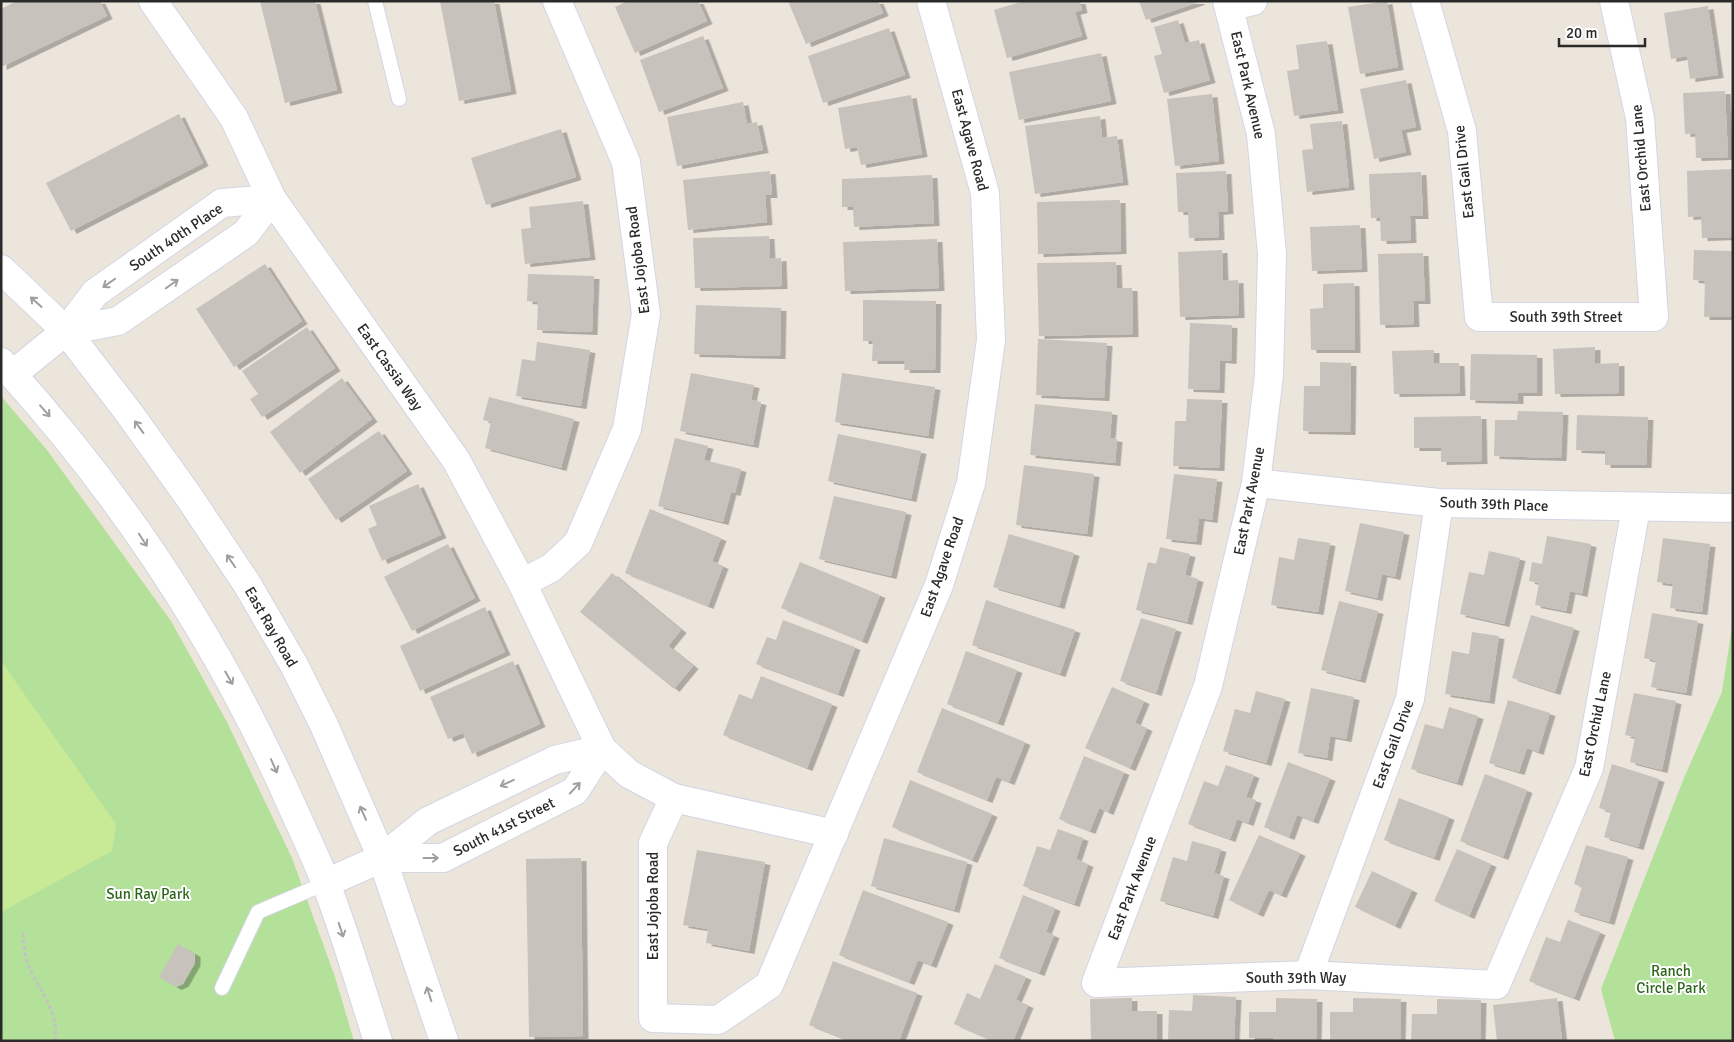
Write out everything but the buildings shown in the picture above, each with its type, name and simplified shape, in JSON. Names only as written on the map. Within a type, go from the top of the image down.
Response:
[{"type":"street","name":"East Jojoba Road","points":[[522,583],[551,568],[578,543],[582,535],[627,429],[646,314],[626,162],[557,1]]},
{"type":"street","name":"East Agave Road","points":[[653,1018],[718,1020],[769,985],[939,585],[971,484],[991,340],[985,193],[931,1]]},
{"type":"street","name":"East Gail Drive","points":[[1425,1],[1462,131],[1479,317]]},
{"type":"street","name":"East Orchid Lane","points":[[1614,1],[1640,118],[1654,317]]},
{"type":"street","name":"East Park Avenue","points":[[1096,983],[1208,686],[1256,483],[1269,375],[1272,254],[1261,134],[1236,3]]},
{"type":"street","name":"East Cassia Way","points":[[160,4],[234,118],[272,199],[456,460],[522,583],[602,749]]},
{"type":"street","name":"South 40th Place","points":[[66,331],[94,293],[222,203],[272,199]]},
{"type":"street","name":"South 40th Place","points":[[7,368],[66,331],[118,321],[246,233],[272,199]]},
{"type":"street","name":"East Ray Road","points":[[1,269],[66,331],[140,428],[247,584],[294,665],[324,725],[382,858],[444,1041]]},
{"type":"street","name":"South 39th Street","points":[[1479,317],[1654,317]]},
{"type":"street","points":[[7,368],[79,451],[129,519],[196,620],[266,748],[326,883],[378,1041]]},
{"type":"street","name":"South 39th Place","points":[[1256,483],[1439,503],[1636,508],[1733,508]]},
{"type":"street","name":"East Gail Drive","points":[[1308,975],[1410,699],[1439,503]]},
{"type":"street","name":"East Orchid Lane","points":[[1496,985],[1588,768],[1636,508]]},
{"type":"street","points":[[602,749],[629,774],[674,798],[834,834]]},
{"type":"street","name":"South 41st Street","points":[[382,858],[443,858],[575,791],[602,749]]},
{"type":"street","name":"South 41st Street","points":[[326,883],[382,858],[428,820],[555,760],[602,749]]},
{"type":"street","name":"East Jojoba Road","points":[[653,1018],[653,843],[674,798]]},
{"type":"street","name":"South 39th Way","points":[[1096,983],[1308,975],[1496,985]]},
{"type":"lane","points":[[375,1],[399,99]]},
{"type":"lane","points":[[222,988],[258,912],[326,883]]},
{"type":"path","points":[[23,933],[27,963],[54,1015],[57,1032],[55,1041]]},
{"type":"green space","name":"Sun Ray Park","points":[[1,396],[47,450],[171,621],[227,722],[292,858],[335,977],[354,1041],[1,1041]]},
{"type":"green space","name":"Ranch Circle Park","points":[[1733,620],[1733,1041],[1615,1041],[1601,989],[1684,778],[1722,692]]},
{"type":"green space","points":[[1,661],[116,824],[112,851],[1,912]]}]
